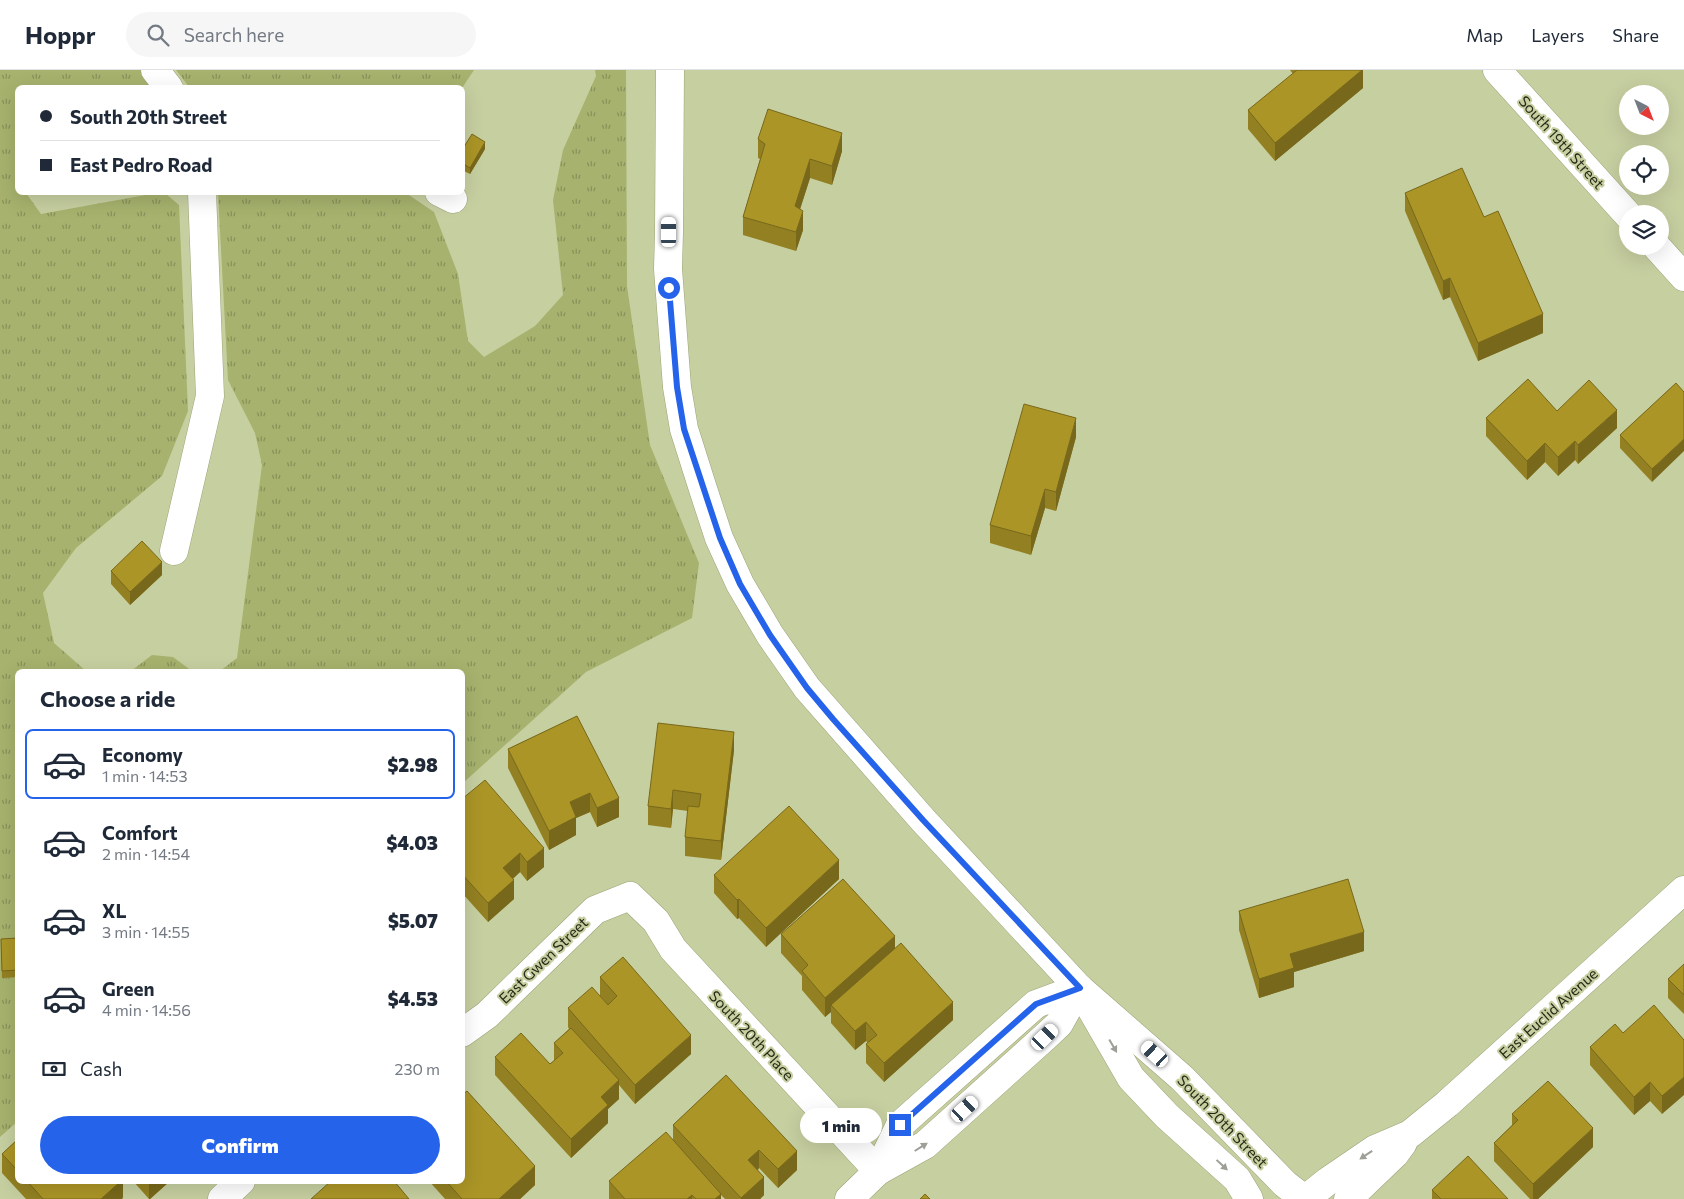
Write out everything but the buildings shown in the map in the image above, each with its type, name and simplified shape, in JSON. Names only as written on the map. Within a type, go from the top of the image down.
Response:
[{"type":"street","points":[[155,70],[167,85]]},
{"type":"street","name":"South 20th Street","points":[[670,70],[668,269],[677,387],[684,429],[723,546],[740,584],[770,635],[807,688],[923,820],[1080,988],[1182,1078],[1298,1197]]},
{"type":"street","name":"South 19th Street","points":[[1497,70],[1619,205]]},
{"type":"street","points":[[174,551],[210,396],[202,195]]},
{"type":"street","points":[[1664,255],[1684,277]]},
{"type":"street","name":"East Euclid Avenue","points":[[1348,1199],[1395,1154],[1410,1134],[1447,1104],[1684,890]]},
{"type":"street","name":"East Gwen Street","points":[[465,1031],[487,1015],[595,910],[630,896]]},
{"type":"street","name":"South 20th Place","points":[[630,896],[656,921],[672,949],[878,1171]]},
{"type":"street","points":[[849,1199],[878,1171],[925,1145],[1038,1043],[1058,1024],[1080,988]]},
{"type":"street","name":"South 20th Street","points":[[1080,988],[1131,1078],[1168,1116],[1237,1179],[1249,1199]]},
{"type":"street","name":"East Euclid Avenue","points":[[1298,1197],[1328,1181],[1375,1149],[1410,1134]]},
{"type":"street","points":[[222,1199],[238,1184]]},
{"type":"green space","points":[[0,70],[143,70],[154,85],[15,85],[15,195],[27,195],[41,214],[145,195],[167,195],[179,205],[188,411],[162,476],[76,548],[43,593],[54,643],[84,669],[15,669],[15,1124],[0,1137]]},
{"type":"green space","points":[[176,70],[474,70],[464,85],[187,85]]},
{"type":"green space","points":[[595,70],[626,70],[627,286],[650,445],[699,563],[692,618],[586,672],[465,781],[465,669],[223,669],[237,658],[262,465],[255,433],[228,380],[218,195],[409,195],[434,212],[458,274],[468,341],[484,357],[535,326],[563,295],[553,200],[563,150],[596,76]]},
{"type":"green space","points":[[152,655],[173,657],[189,669],[134,669]]},
{"type":"route","points":[[669,288],[677,387],[684,429],[720,538],[740,584],[789,664],[833,719],[923,820],[1080,988],[1036,1004],[900,1125]]}]
